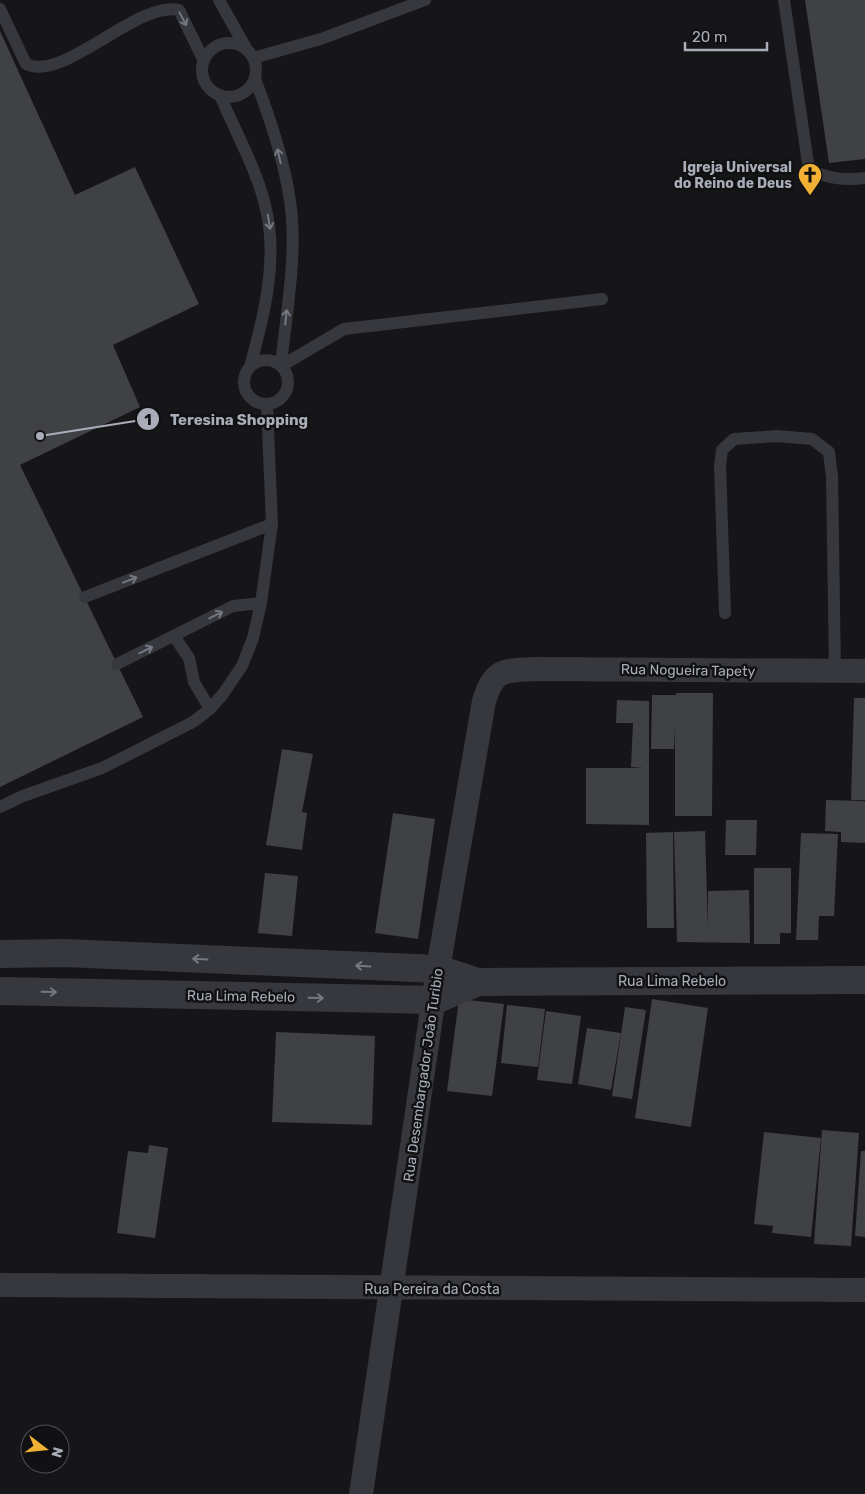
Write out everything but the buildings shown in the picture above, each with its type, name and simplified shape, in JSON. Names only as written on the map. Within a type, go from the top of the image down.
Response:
[{"type":"street","name":"Rua Nogueira Tapety","points":[[511,670],[538,668],[865,672]]},
{"type":"street","name":"Rua Desembargador João Turibio","points":[[361,1494],[435,1000],[438,969],[484,701],[490,682],[498,674],[511,670]]},
{"type":"street","name":"Rua Lima Rebelo","points":[[0,954],[65,953],[438,969],[478,982],[865,980]]},
{"type":"street","name":"Rua Lima Rebelo","points":[[0,991],[435,1000],[478,982]]},
{"type":"street","name":"Rua Pereira da Costa","points":[[0,1285],[392,1289],[865,1290]]},
{"type":"lane","points":[[219,0],[250,54],[256,69],[254,79],[249,88],[241,94],[230,97],[220,95],[211,90],[205,81],[202,71],[209,51],[223,44],[238,44],[250,54]]},
{"type":"lane","points":[[250,54],[321,39],[425,0]]},
{"type":"lane","points":[[784,0],[809,170],[828,178],[850,180],[865,178]]},
{"type":"lane","points":[[0,9],[26,64],[34,68],[49,66],[89,47],[144,16],[159,9],[170,8],[179,10],[204,61]]},
{"type":"lane","points":[[220,95],[265,204],[270,230],[264,316],[244,383],[245,392],[250,399],[266,405],[282,398],[287,390],[288,382],[281,366],[292,259],[290,201],[271,120],[254,79]]},
{"type":"lane","points":[[281,366],[344,329],[602,298]]},
{"type":"lane","points":[[250,367],[265,360],[281,366]]},
{"type":"lane","points":[[0,807],[23,796],[102,768],[193,722],[210,709],[242,666],[253,638],[261,603],[272,524],[266,405]]},
{"type":"lane","points":[[725,613],[720,466],[722,450],[734,439],[777,436],[812,439],[829,452],[832,477],[835,671]]},
{"type":"lane","points":[[85,598],[272,524]]},
{"type":"lane","points":[[117,664],[234,606],[261,603]]},
{"type":"lane","points":[[174,636],[189,658],[194,682],[210,709]]},
{"type":"place","name":"Igreja Universal do Reino de Deus","points":[[810,196]]},
{"type":"place","name":"Teresina Shopping","points":[[40,436]]}]
